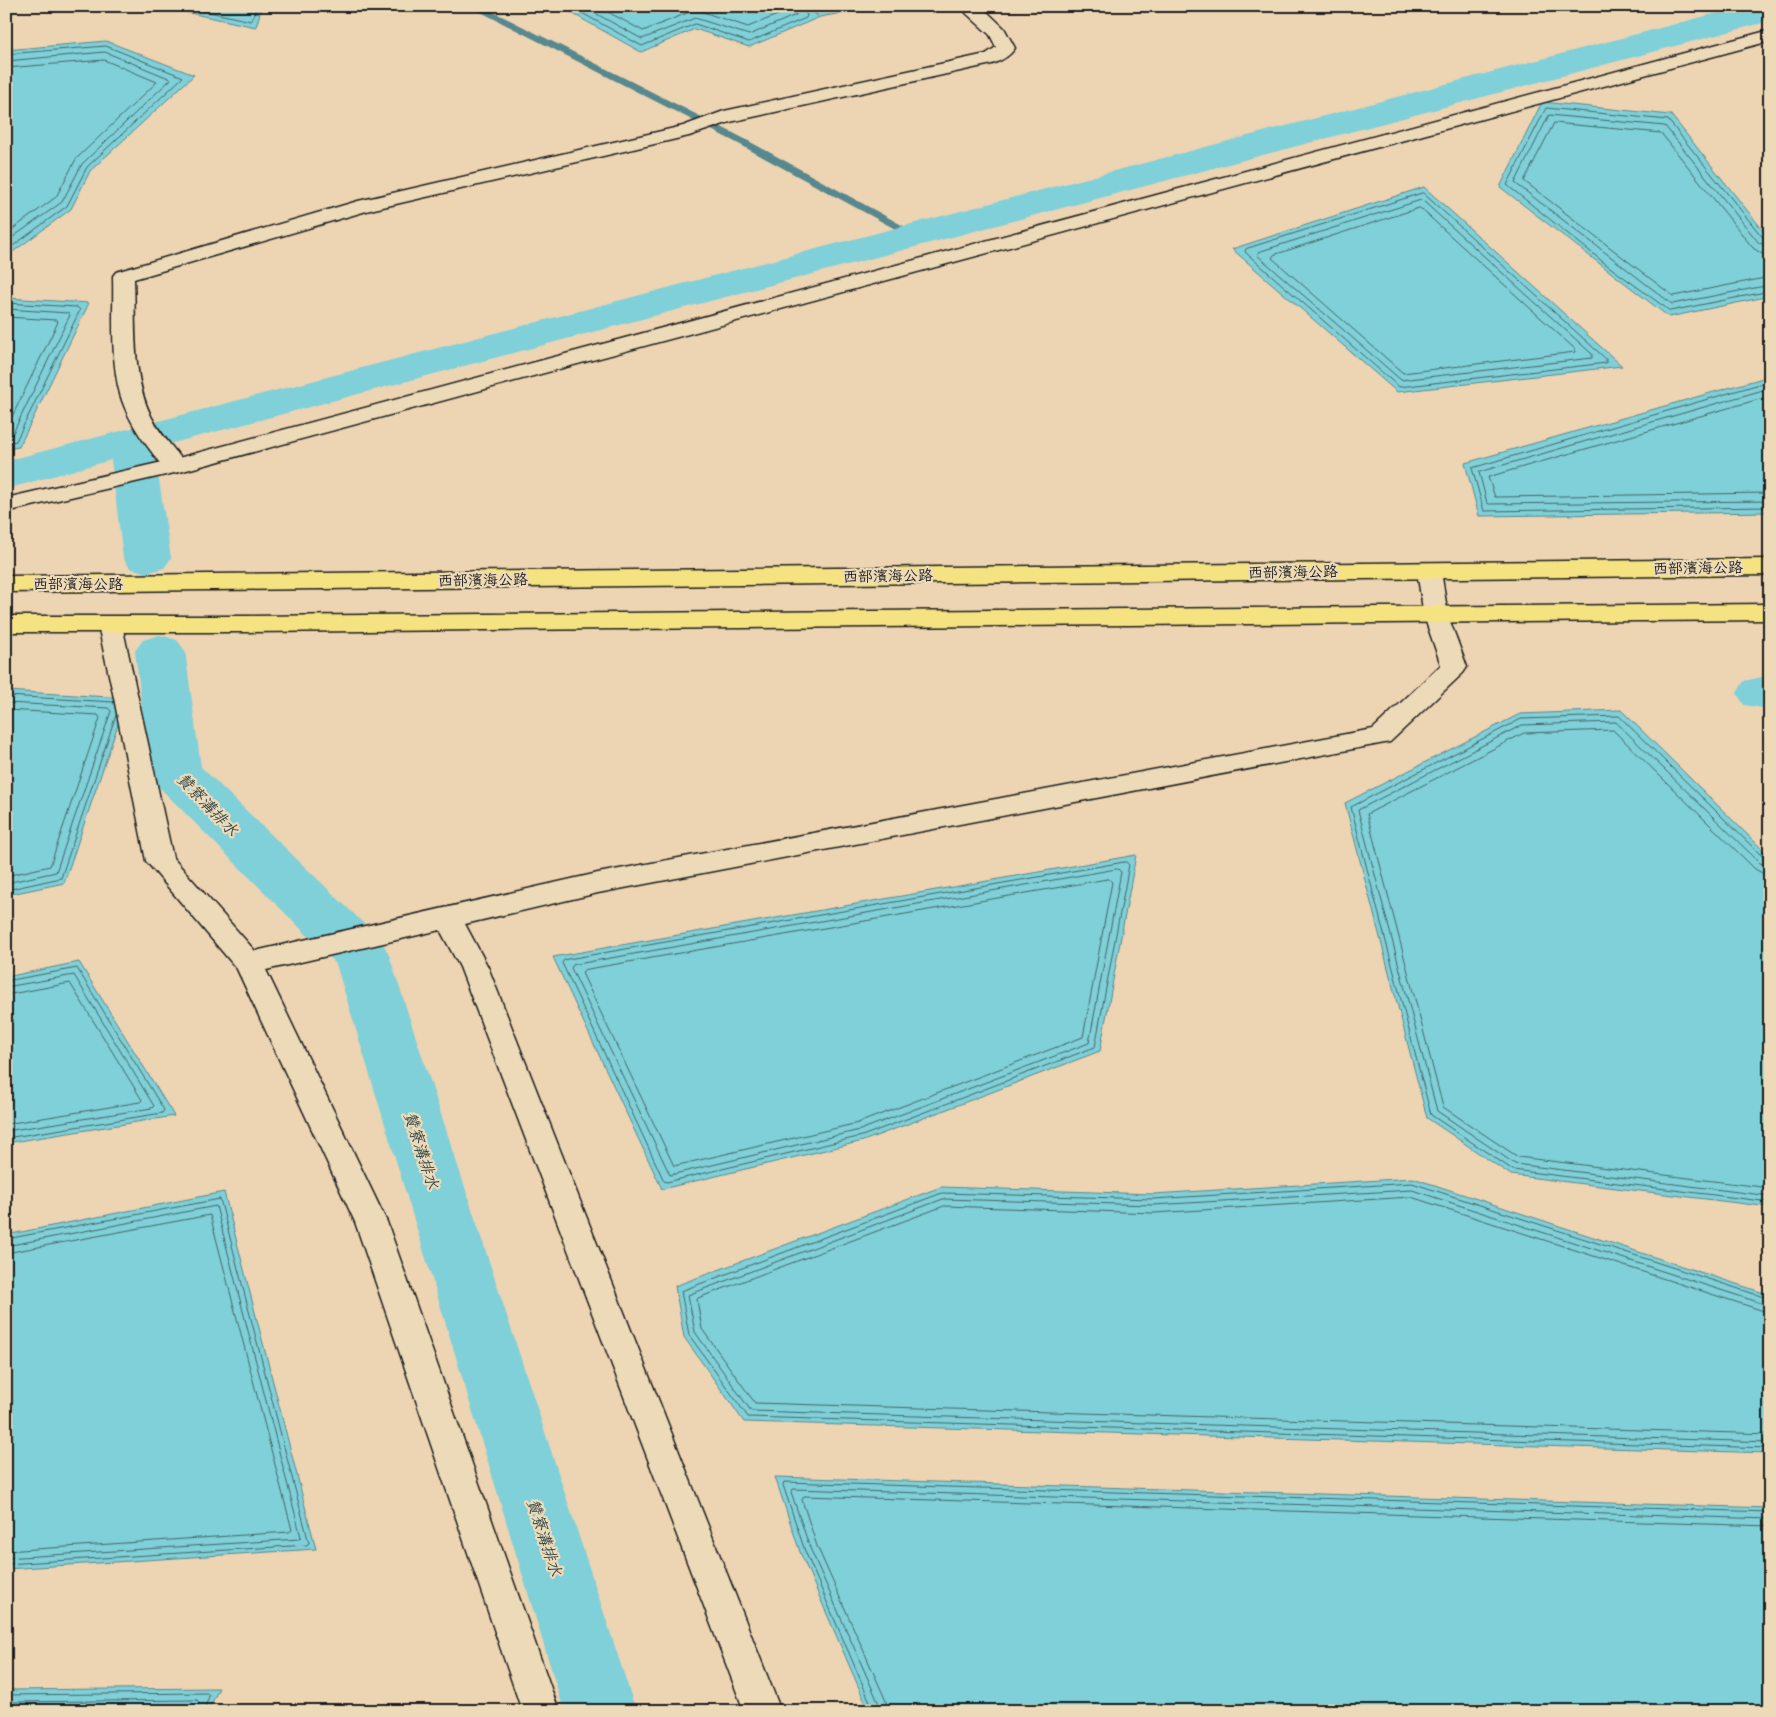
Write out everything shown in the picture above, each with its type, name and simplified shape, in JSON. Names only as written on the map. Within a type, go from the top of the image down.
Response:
[{"type":"main road","name":"西部濱海公路","points":[[6,584],[1770,567]]},
{"type":"main road","points":[[6,624],[110,625],[1436,616],[1770,612]]},
{"type":"street","points":[[168,459],[143,423],[130,385],[122,276],[365,205],[689,130],[724,117],[992,58],[1006,48],[998,32],[972,9],[972,6]]},
{"type":"street","points":[[6,506],[78,490],[168,459],[1770,35]]},
{"type":"street","points":[[249,962],[598,883],[1381,736],[1454,667],[1436,616],[1429,571]]},
{"type":"street","points":[[110,625],[127,698],[160,861],[249,962],[371,1222],[541,1711]]},
{"type":"street","points":[[447,918],[474,967],[763,1711]]},
{"type":"water","points":[[156,6],[262,6],[256,27]]},
{"type":"water","points":[[559,6],[804,6],[818,16],[810,6],[881,6],[820,17],[749,47],[695,29],[641,52]]},
{"type":"water","points":[[106,41],[194,75],[90,171],[71,209],[10,254],[6,253],[6,50]]},
{"type":"water","points":[[1542,102],[1671,115],[1770,239],[1770,296],[1669,317],[1500,187]]},
{"type":"water","points":[[1424,187],[1622,366],[1397,392],[1232,249]]},
{"type":"water","points":[[6,298],[89,303],[19,447],[6,449]]},
{"type":"water","points":[[1770,376],[1770,512],[1479,516],[1465,463]]},
{"type":"water","points":[[6,691],[127,698],[64,883],[6,895]]},
{"type":"water","points":[[1621,710],[1770,857],[1770,1207],[1511,1175],[1427,1118],[1345,803],[1520,714]]},
{"type":"water","points":[[1136,855],[1100,1051],[863,1141],[662,1189],[553,957]]},
{"type":"water","points":[[79,962],[174,1116],[6,1143],[6,977]]},
{"type":"water","points":[[1413,1178],[1770,1295],[1770,1453],[744,1422],[684,1337],[675,1286],[941,1187],[1153,1194]]},
{"type":"water","points":[[224,1192],[316,1549],[6,1569],[6,1235]]},
{"type":"water","points":[[775,1477],[1770,1508],[1770,1711],[869,1711],[800,1552]]},
{"type":"water","points":[[219,1688],[208,1711],[6,1711],[6,1690]]},
{"type":"waterway","points":[[474,6],[739,140],[914,235]]},
{"type":"waterway","points":[[131,441],[1770,10]]},
{"type":"waterway","name":"贊寮溝排水","points":[[6,475],[131,441]]},
{"type":"waterway","name":"贊寮溝排水","points":[[131,441],[147,558]]},
{"type":"waterway","name":"贊寮溝排水","points":[[160,651],[176,773],[361,955],[600,1711]]},
{"type":"waterway","points":[[1762,693],[1770,693]]}]
